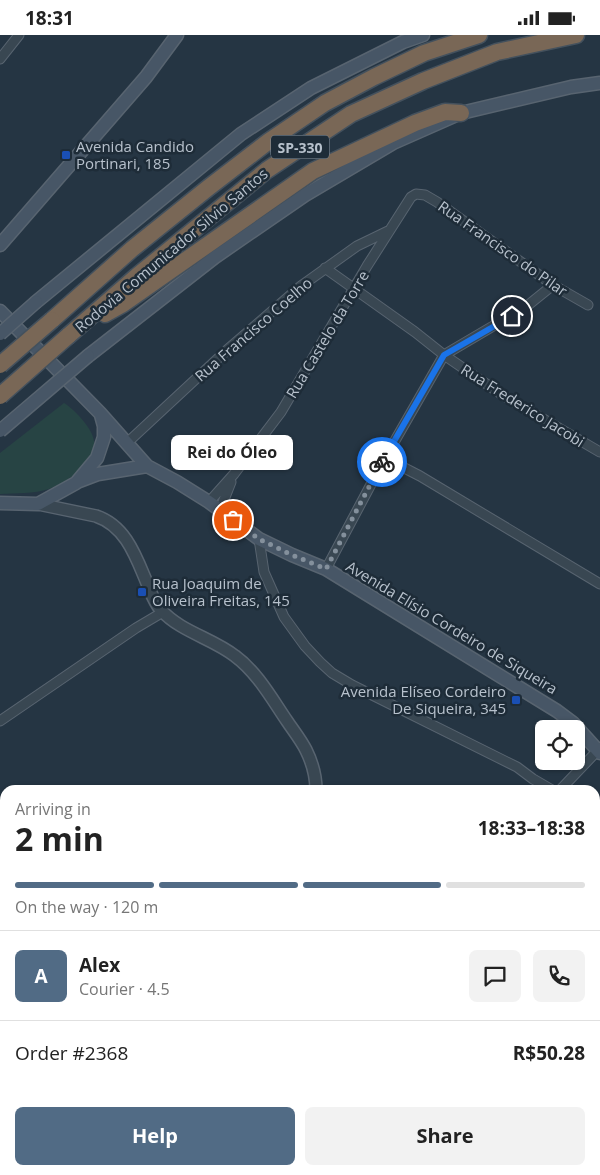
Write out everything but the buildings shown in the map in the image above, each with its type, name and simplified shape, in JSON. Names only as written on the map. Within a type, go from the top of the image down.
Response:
[{"type":"highway","name":"Rodovia Comunicador Silvio Santos","points":[[0,365],[132,249],[269,141],[325,103],[374,77],[424,53],[479,35]]},
{"type":"highway","name":"Rodovia Comunicador Silvio Santos","points":[[0,396],[151,265],[267,169],[351,114],[423,81],[497,52],[576,35]]},
{"type":"highway","points":[[70,335],[123,304],[313,171],[415,123],[446,112],[461,113]]},
{"type":"main road","points":[[0,245],[146,77],[177,35]]},
{"type":"main road","points":[[0,334],[36,302],[241,134],[310,88],[403,42],[423,35]]},
{"type":"main road","points":[[0,431],[88,356],[215,257],[305,195],[393,143],[461,113],[571,87],[600,83]]},
{"type":"main road","name":"Avenida Elísio Cordeiro de Siqueira","points":[[0,311],[128,442],[147,466],[209,502],[259,539],[326,569],[557,711],[573,723],[599,751]]},
{"type":"main road","points":[[76,483],[97,458],[104,437],[104,425],[100,413]]},
{"type":"main road","points":[[0,503],[38,504],[76,483],[98,474],[147,466]]},
{"type":"street","points":[[0,59],[20,35]]},
{"type":"street","name":"Rua Castelo da Torre","points":[[209,502],[234,474],[281,412],[389,231],[411,197],[418,193]]},
{"type":"street","name":"Rua Francisco do Pilar","points":[[418,193],[436,201],[553,285],[588,305]]},
{"type":"street","name":"Rua Francisco Coelho","points":[[128,442],[301,286],[360,245],[389,231]]},
{"type":"street","name":"Rua Frederico Jacobi","points":[[325,268],[444,355],[504,396],[600,452]]},
{"type":"street","points":[[326,569],[385,458],[444,355],[527,307],[553,285]]},
{"type":"street","points":[[385,458],[420,476],[600,584]]},
{"type":"street","name":"Rua Castelo da Torre","points":[[220,510],[234,474]]},
{"type":"street","points":[[38,504],[96,516],[105,519],[117,527],[125,537],[152,596],[162,612],[182,626],[234,655],[245,664],[271,697],[306,749],[314,769],[316,785]]},
{"type":"street","points":[[259,539],[264,573],[284,617],[305,646],[332,673],[398,709],[517,767],[543,785]]},
{"type":"street","points":[[0,721],[162,612]]},
{"type":"street","points":[[565,785],[599,751]]},
{"type":"green space","points":[[64,403],[82,420],[93,436],[93,449],[85,464],[71,477],[49,489],[31,493],[0,494],[0,453]]},
{"type":"way so far","points":[[233,520],[259,539],[326,569],[382,462]]},
{"type":"place","name":"Avenida Candido Portinari, 185","points":[[66,155]]},
{"type":"place","name":"Rei do Óleo","points":[[233,520]]},
{"type":"place","name":"Rua Joaquim de Oliveira Freitas, 145","points":[[142,592]]},
{"type":"place","name":"Avenida Elíseo Cordeiro De Siqueira, 345","points":[[516,700]]},
{"type":"route","points":[[382,462],[444,355],[512,316]]}]
